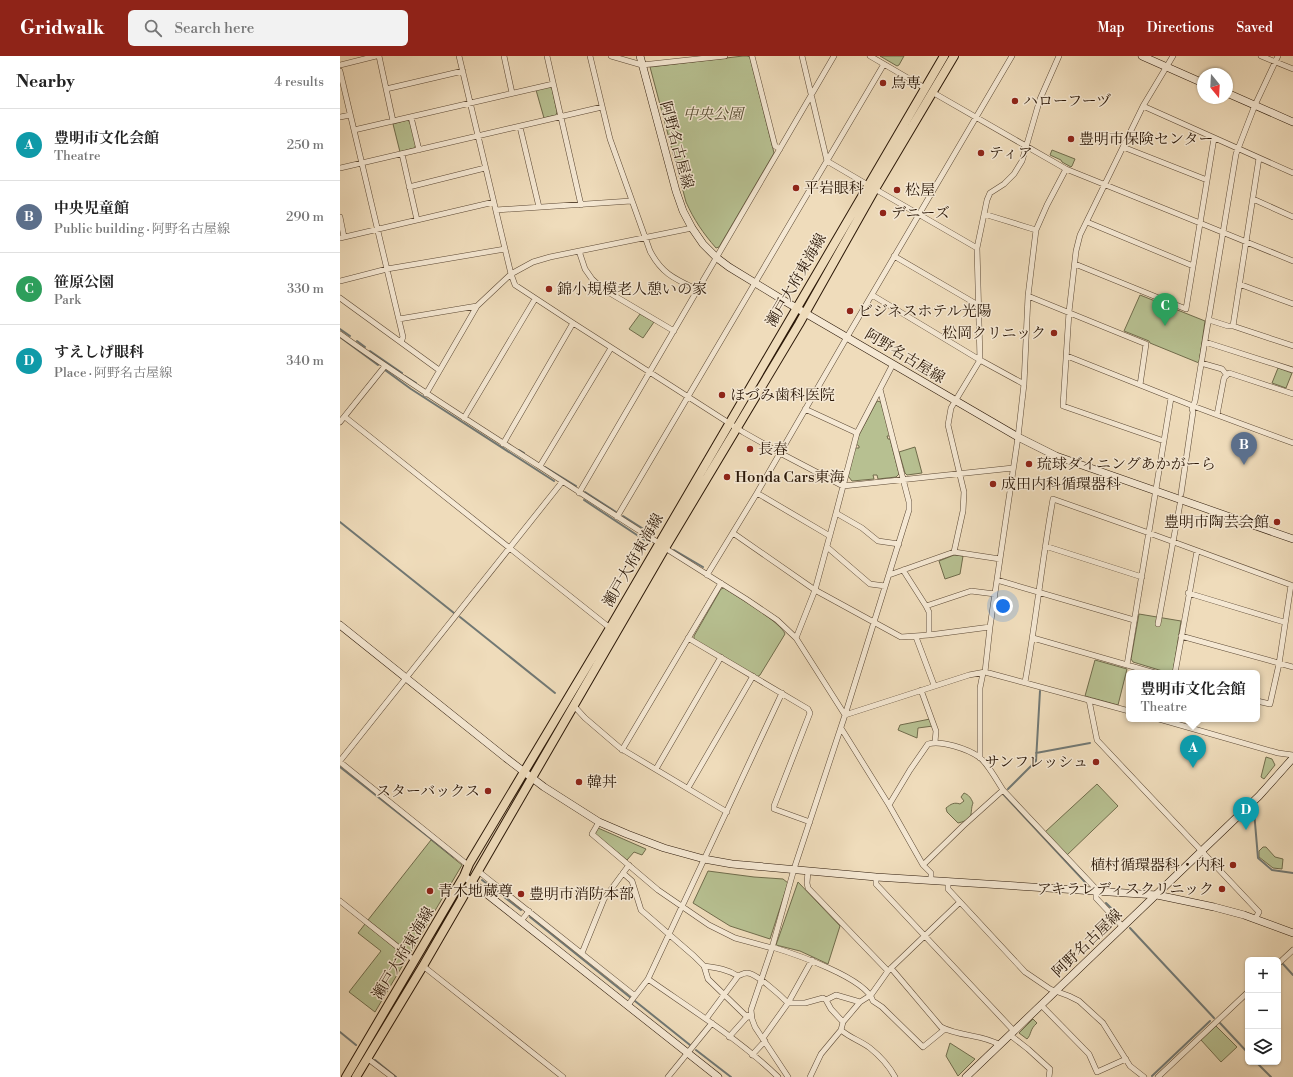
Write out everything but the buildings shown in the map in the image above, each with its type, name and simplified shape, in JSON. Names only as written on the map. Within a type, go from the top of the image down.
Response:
[{"type":"main road","name":"瀬戸大府東海線","points":[[929,90],[944,56]]},
{"type":"main road","name":"瀬戸大府東海線","points":[[733,425],[796,308],[872,187],[929,90],[954,56]]},
{"type":"main road","name":"瀬戸大府東海線","points":[[346,1077],[610,628],[662,545],[733,425],[805,312],[872,187]]},
{"type":"main road","name":"瀬戸大府東海線","points":[[356,1077],[423,966],[574,706],[662,545]]},
{"type":"street","points":[[340,64],[378,56],[393,121]]},
{"type":"street","points":[[459,56],[485,168],[515,285],[688,398],[780,453],[843,486],[1013,468]]},
{"type":"street","points":[[504,56],[512,93]]},
{"type":"street","points":[[546,56],[581,205]]},
{"type":"street","points":[[590,56],[610,139],[650,251],[656,262],[673,278],[698,290]]},
{"type":"street","points":[[611,56],[642,65],[725,56]]},
{"type":"street","name":"阿野名古屋線","points":[[640,56],[676,191],[683,211],[702,244],[729,267],[955,401],[1018,437],[1056,456],[1293,540]]},
{"type":"street","points":[[752,56],[774,146],[780,148]]},
{"type":"street","points":[[802,56],[827,161],[977,248]]},
{"type":"street","points":[[579,493],[834,56]]},
{"type":"street","points":[[870,56],[1066,169],[1293,261]]},
{"type":"street","points":[[708,575],[1012,56]]},
{"type":"street","points":[[954,552],[963,511],[964,492],[948,425],[951,408],[980,360],[977,248],[986,200],[990,193],[1004,184],[1014,174],[1022,161],[1040,100],[1059,56]]},
{"type":"street","points":[[1142,56],[1197,80]]},
{"type":"street","points":[[1164,441],[1063,406],[1069,312],[1076,251],[1080,235],[1143,106],[1173,56]]},
{"type":"street","points":[[1261,56],[1293,69]]},
{"type":"street","points":[[1181,494],[1193,406],[1236,154],[1255,106],[1278,56]]},
{"type":"street","points":[[617,517],[884,64]]},
{"type":"street","points":[[340,71],[399,319],[403,337],[401,342]]},
{"type":"street","points":[[386,89],[462,71]]},
{"type":"street","points":[[354,130],[553,84]]},
{"type":"street","points":[[1233,96],[1293,122]]},
{"type":"street","points":[[1143,106],[1293,173]]},
{"type":"street","points":[[340,168],[602,107]]},
{"type":"street","points":[[340,117],[350,115]]},
{"type":"street","points":[[410,117],[419,150]]},
{"type":"street","points":[[520,127],[539,207]]},
{"type":"street","points":[[1075,264],[1186,309],[1214,138]]},
{"type":"street","points":[[1123,147],[1207,180]]},
{"type":"street","points":[[402,154],[417,220]]},
{"type":"street","points":[[1233,326],[1259,158]]},
{"type":"street","points":[[409,187],[485,168]]},
{"type":"street","points":[[980,758],[980,688],[984,672],[1018,437],[1024,384],[1028,296],[1036,230],[1066,169]]},
{"type":"street","points":[[1253,200],[1293,217]]},
{"type":"street","points":[[496,210],[631,201]]},
{"type":"street","points":[[340,217],[342,237],[494,202]]},
{"type":"street","points":[[984,214],[1036,230]]},
{"type":"street","points":[[1087,222],[1193,266]]},
{"type":"street","points":[[426,394],[477,306],[511,274],[533,262],[550,256],[692,228]]},
{"type":"street","points":[[340,281],[387,269],[505,249]]},
{"type":"street","points":[[579,251],[585,269],[592,279],[603,289],[674,331]]},
{"type":"street","points":[[894,256],[978,305]]},
{"type":"street","points":[[1239,284],[1293,304]]},
{"type":"street","points":[[872,295],[980,360],[1024,384]]},
{"type":"street","points":[[1028,296],[1146,344],[1140,385]]},
{"type":"street","points":[[340,298],[439,370]]},
{"type":"street","points":[[464,418],[536,299]]},
{"type":"street","points":[[399,319],[477,306]]},
{"type":"street","points":[[1208,320],[1233,326],[1293,346]]},
{"type":"street","points":[[503,444],[573,324]]},
{"type":"street","points":[[340,334],[426,394],[777,620],[796,638],[845,715]]},
{"type":"street","points":[[1205,342],[1293,370]]},
{"type":"street","points":[[540,466],[611,348]]},
{"type":"street","points":[[1067,356],[1171,398],[1293,443]]},
{"type":"street","points":[[1201,363],[1222,370],[1226,374],[1229,373],[1293,394]]},
{"type":"street","points":[[796,638],[815,590],[857,433],[893,364]]},
{"type":"street","points":[[340,422],[385,366]]},
{"type":"street","points":[[1217,415],[1226,374]]},
{"type":"street","points":[[788,1077],[755,1027],[751,1016],[751,1010],[772,948],[794,870],[841,728],[909,510],[909,502],[880,389]]},
{"type":"street","points":[[1127,665],[1171,398]]},
{"type":"street","points":[[805,409],[857,433]]},
{"type":"street","points":[[345,417],[610,628]]},
{"type":"street","points":[[469,866],[340,762],[562,482]]},
{"type":"street","points":[[757,493],[830,536]]},
{"type":"street","points":[[1025,682],[1033,638],[1045,546],[1053,499],[1291,585],[1284,622],[1279,664],[1270,704],[1260,702]]},
{"type":"street","points":[[1158,624],[1180,504]]},
{"type":"street","points":[[836,513],[862,528],[878,541],[899,544]]},
{"type":"street","points":[[733,533],[815,590],[901,637],[916,637],[990,628]]},
{"type":"street","points":[[1045,546],[1142,577]]},
{"type":"street","points":[[827,547],[870,584],[885,586]]},
{"type":"street","points":[[1175,670],[1196,551]]},
{"type":"street","points":[[889,575],[954,552],[1000,559]]},
{"type":"street","points":[[903,570],[929,612],[929,635]]},
{"type":"street","points":[[997,580],[1134,620]]},
{"type":"street","points":[[622,750],[721,583]]},
{"type":"street","points":[[926,606],[971,591],[995,594]]},
{"type":"street","points":[[1188,593],[1284,622]]},
{"type":"street","points":[[340,625],[524,772],[557,796],[599,822],[664,848],[704,859],[732,864],[794,870],[1156,895],[1214,907],[1255,919],[1293,933]]},
{"type":"street","points":[[1181,636],[1293,668]]},
{"type":"street","points":[[916,637],[934,685]]},
{"type":"street","points":[[688,638],[808,709],[810,713],[774,809],[810,822]]},
{"type":"street","points":[[1033,638],[1143,670]]},
{"type":"street","points":[[656,769],[721,657]]},
{"type":"street","points":[[845,715],[934,685],[984,672],[1126,710]]},
{"type":"street","points":[[688,788],[753,676]]},
{"type":"street","points":[[921,690],[936,731],[935,742]]},
{"type":"street","points":[[628,1005],[648,979],[782,693]]},
{"type":"street","points":[[1089,700],[1097,740],[1259,912],[1255,919]]},
{"type":"street","points":[[574,706],[585,718],[622,750],[727,812]]},
{"type":"street","points":[[1170,722],[1278,753],[1293,755]]},
{"type":"street","points":[[841,728],[889,805],[923,865],[931,873],[931,880]]},
{"type":"street","points":[[889,805],[928,744],[935,742],[956,746],[980,758],[1003,790],[1098,892]]},
{"type":"street","name":"阿野名古屋線","points":[[966,1077],[1259,796],[1293,758]]},
{"type":"street","points":[[923,865],[1003,790]]},
{"type":"street","points":[[599,822],[592,834],[658,890],[709,925],[735,938],[812,960],[852,980],[871,995],[873,1001],[882,1007],[923,1047],[945,1029]]},
{"type":"street","points":[[582,953],[604,899],[629,865]]},
{"type":"street","points":[[808,870],[806,883],[808,888],[890,969],[941,1027],[960,1035],[989,1040],[1000,1045]]},
{"type":"street","points":[[478,871],[636,996]]},
{"type":"street","points":[[623,872],[632,881],[641,910],[694,956],[704,966],[708,979],[745,1015],[751,1016]]},
{"type":"street","points":[[464,876],[718,1077]]},
{"type":"street","points":[[876,876],[876,884],[1012,1032],[1050,1069],[1049,1077]]},
{"type":"street","points":[[948,881],[948,890],[1025,972],[1055,991],[1079,1001],[1103,1023],[1130,1066],[1144,1077]]},
{"type":"street","points":[[1098,892],[1096,898],[1123,927]]},
{"type":"street","points":[[340,901],[414,960]]},
{"type":"street","points":[[810,1077],[821,1054],[841,1030],[843,1022],[860,1002],[871,995],[890,969],[960,902]]},
{"type":"street","points":[[521,920],[529,911]]},
{"type":"street","points":[[1281,961],[1293,950]]},
{"type":"street","points":[[752,1055],[764,1040],[788,1003],[812,960]]},
{"type":"street","points":[[423,966],[563,1077]]},
{"type":"street","points":[[704,966],[720,968],[730,971],[738,976]]},
{"type":"street","points":[[706,1019],[738,976],[743,973],[748,973],[760,980],[788,1003],[805,1003],[823,998],[826,1000],[836,995],[860,1002]]},
{"type":"street","points":[[648,979],[712,1023],[778,1077]]},
{"type":"street","points":[[1158,1077],[1247,993]]},
{"type":"street","points":[[826,1000],[832,1010],[843,1022]]},
{"type":"street","points":[[1041,1005],[1088,1054],[1097,1072],[1126,1059]]},
{"type":"street","points":[[729,1037],[746,1018],[751,1016]]},
{"type":"street","points":[[668,1077],[712,1023]]},
{"type":"street","points":[[841,1030],[848,1036],[870,1048],[889,1068],[895,1077]]},
{"type":"street","points":[[367,1058],[392,1077]]},
{"type":"green space","name":"中央公園","points":[[743,56],[750,57],[774,153],[719,247],[716,248],[699,226],[686,202],[650,67]]},
{"type":"green space","points":[[880,56],[904,56],[897,66]]},
{"type":"green space","points":[[549,87],[552,88],[557,112],[556,115],[544,118],[536,90]]},
{"type":"green space","points":[[407,120],[410,122],[416,145],[414,148],[400,152],[393,124]]},
{"type":"green space","points":[[1052,150],[1075,159],[1072,166],[1071,167],[1050,155]]},
{"type":"green space","points":[[1140,295],[1205,321],[1199,363],[1124,331]]},
{"type":"green space","points":[[640,314],[654,322],[643,338],[629,329]]},
{"type":"green space","points":[[1278,368],[1292,373],[1286,388],[1272,383]]},
{"type":"green space","points":[[877,401],[881,402],[890,436],[887,436],[888,439],[890,439],[899,474],[896,477],[878,479],[877,475],[873,475],[874,479],[852,481],[848,476],[855,448],[859,448],[856,444],[859,435]]},
{"type":"green space","points":[[915,447],[922,473],[907,475],[905,473],[899,452]]},
{"type":"green space","points":[[954,555],[963,556],[960,574],[945,579],[939,561]]},
{"type":"green space","points":[[724,588],[776,623],[785,634],[760,675],[757,677],[694,640],[694,636],[721,589]]},
{"type":"green space","points":[[1139,614],[1181,621],[1173,670],[1159,670],[1133,662],[1131,659]]},
{"type":"green space","points":[[1095,660],[1127,669],[1118,705],[1085,696]]},
{"type":"green space","points":[[930,719],[933,726],[918,728],[917,738],[898,730],[900,725]]},
{"type":"green space","points":[[1266,757],[1272,759],[1275,765],[1264,779],[1261,777]]},
{"type":"green space","points":[[1097,784],[1118,806],[1067,855],[1045,832]]},
{"type":"green space","points":[[964,793],[970,797],[973,803],[971,815],[967,820],[958,823],[947,812],[946,808],[949,805],[956,803],[960,804],[964,801],[961,797]]},
{"type":"green space","points":[[598,828],[646,849],[642,855],[634,852],[627,860],[595,834]]},
{"type":"green space","points":[[431,840],[462,865],[410,953],[368,920]]},
{"type":"green space","points":[[1263,847],[1266,847],[1275,857],[1283,859],[1282,869],[1273,868],[1259,857],[1259,851]]},
{"type":"green space","points":[[708,871],[783,879],[788,883],[770,939],[730,926],[693,903]]},
{"type":"green space","points":[[798,882],[840,926],[828,964],[800,951],[776,945]]},
{"type":"green space","points":[[365,924],[407,958],[375,1012],[349,992],[381,951],[358,933]]},
{"type":"green space","points":[[1033,1019],[1037,1023],[1027,1039],[1019,1033]]},
{"type":"green space","points":[[1216,1026],[1237,1047],[1221,1062],[1201,1040]]},
{"type":"green space","points":[[950,1043],[975,1059],[958,1076],[946,1056]]},
{"type":"waterway","points":[[340,329],[350,336]]},
{"type":"waterway","points":[[340,337],[378,365]]},
{"type":"waterway","points":[[357,341],[365,347]]},
{"type":"waterway","points":[[370,351],[402,373]]},
{"type":"waterway","points":[[385,370],[411,389],[554,481]]},
{"type":"waterway","points":[[405,376],[416,383]]},
{"type":"waterway","points":[[519,450],[524,453]]},
{"type":"waterway","points":[[545,467],[576,486]]},
{"type":"waterway","points":[[585,492],[616,512]]},
{"type":"waterway","points":[[584,500],[649,543]]},
{"type":"waterway","points":[[623,516],[653,535]]},
{"type":"waterway","points":[[340,522],[454,613]]},
{"type":"waterway","points":[[674,550],[703,567]]},
{"type":"waterway","points":[[460,617],[555,693]]},
{"type":"waterway","points":[[1008,789],[1036,761],[1040,691]]},
{"type":"waterway","points":[[1036,753],[1090,743]]},
{"type":"waterway","points":[[340,767],[454,857]]},
{"type":"waterway","points":[[1003,794],[1085,882]]},
{"type":"waterway","points":[[1254,811],[1258,858],[1272,870],[1293,873]]},
{"type":"waterway","points":[[482,880],[521,910]]},
{"type":"waterway","points":[[1106,903],[1120,917]]},
{"type":"waterway","points":[[530,917],[631,998]]},
{"type":"waterway","points":[[1130,928],[1214,1018]]},
{"type":"waterway","points":[[1283,964],[1293,975]]},
{"type":"waterway","points":[[635,1001],[690,1045]]},
{"type":"waterway","points":[[1152,1076],[1210,1021]]},
{"type":"waterway","points":[[1220,1023],[1245,1050]]},
{"type":"waterway","points":[[340,1032],[356,1045]]},
{"type":"waterway","points":[[696,1050],[731,1077]]},
{"type":"waterway","points":[[375,1060],[396,1077]]},
{"type":"waterway","points":[[1259,1065],[1271,1077]]},
{"type":"place","name":"鳥専","points":[[883,83]]},
{"type":"place","name":"ハローフーヅ","points":[[1015,101]]},
{"type":"place","name":"豊明市保険センター","points":[[1071,139]]},
{"type":"place","name":"ティア","points":[[981,153]]},
{"type":"place","name":"平岩眼科","points":[[796,188]]},
{"type":"place","name":"松屋","points":[[897,190]]},
{"type":"place","name":"デニーズ","points":[[883,213]]},
{"type":"place","name":"錦小規模老人憩いの家","points":[[549,289]]},
{"type":"place","name":"ビジネスホテル光陽","points":[[850,311]]},
{"type":"place","name":"笹原公園","points":[[1165,326]]},
{"type":"place","name":"松岡クリニック","points":[[1054,333]]},
{"type":"place","name":"ほづみ歯科医院","points":[[722,395]]},
{"type":"place","name":"長春","points":[[750,449]]},
{"type":"place","name":"琉球ダイニングあかがーら","points":[[1029,464]]},
{"type":"place","name":"中央児童館","points":[[1244,465]]},
{"type":"place","name":"Honda Cars東海","points":[[727,477]]},
{"type":"place","name":"成田内科循環器科","points":[[993,484]]},
{"type":"place","name":"豊明市陶芸会館","points":[[1277,522]]},
{"type":"place","name":"サンフレッシュ","points":[[1096,762]]},
{"type":"place","name":"豊明市文化会館","points":[[1193,768]]},
{"type":"place","name":"韓丼","points":[[579,782]]},
{"type":"place","name":"スターバックス","points":[[488,791]]},
{"type":"place","name":"すえしげ眼科","points":[[1246,830]]},
{"type":"place","name":"植村循環器科・内科","points":[[1233,865]]},
{"type":"place","name":"アキラレディスクリニック","points":[[1222,889]]},
{"type":"place","name":"青木地蔵尊","points":[[430,891]]},
{"type":"place","name":"豊明市消防本部","points":[[521,894]]}]
